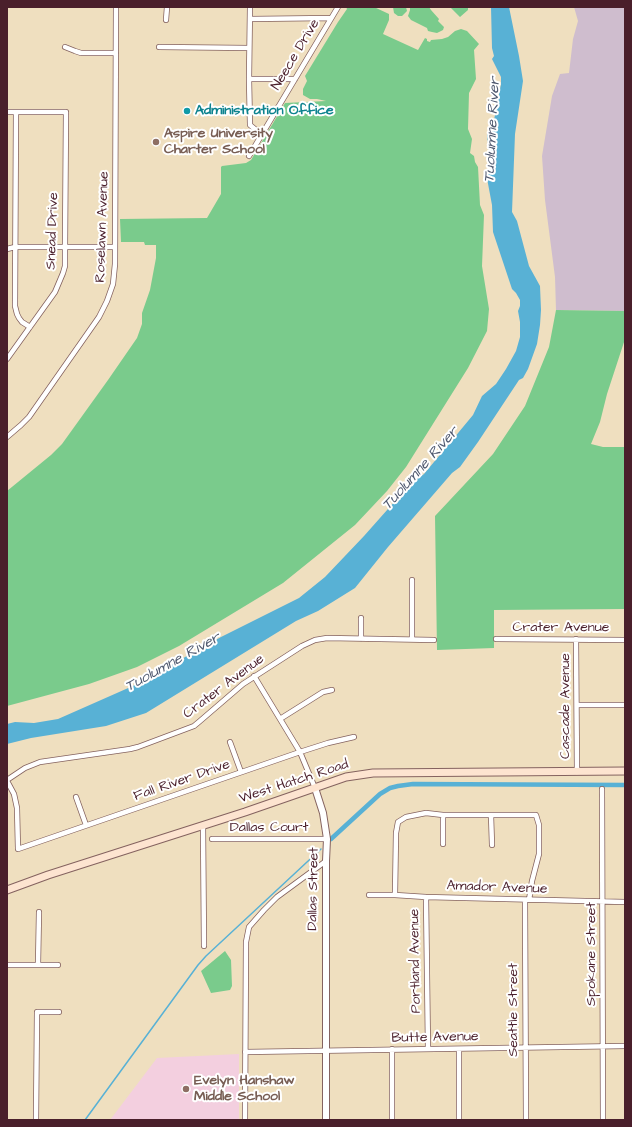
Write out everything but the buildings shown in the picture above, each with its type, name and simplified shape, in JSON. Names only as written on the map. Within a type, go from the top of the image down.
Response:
[{"type":"main road","name":"West Hatch Road","points":[[7,890],[48,875],[245,812],[346,777],[373,773],[625,771]]},
{"type":"street","name":"Roselawn Avenue","points":[[7,437],[29,416],[104,309],[113,284],[115,264],[116,7]]},
{"type":"street","points":[[166,7],[166,20]]},
{"type":"street","points":[[250,7],[250,125],[262,135]]},
{"type":"street","name":"Neece Drive","points":[[249,156],[338,7]]},
{"type":"street","points":[[250,19],[331,18]]},
{"type":"street","points":[[65,47],[81,53],[116,53]]},
{"type":"street","points":[[159,47],[249,48]]},
{"type":"street","points":[[249,80],[295,79]]},
{"type":"street","points":[[7,112],[16,112],[15,310],[22,322],[30,327]]},
{"type":"street","name":"Snead Drive","points":[[7,359],[55,292],[61,280],[65,266],[66,112],[16,112]]},
{"type":"street","points":[[7,249],[15,247],[115,247]]},
{"type":"street","points":[[412,580],[412,639]]},
{"type":"street","points":[[361,618],[361,639]]},
{"type":"street","name":"Crater Avenue","points":[[7,781],[25,768],[40,762],[130,749],[189,728],[200,721],[236,689],[308,642],[321,639],[434,640]]},
{"type":"street","name":"Crater Avenue","points":[[496,639],[625,640]]},
{"type":"street","name":"Cascade Avenue","points":[[576,639],[577,772]]},
{"type":"street","name":"Dallas Street","points":[[254,676],[300,752],[315,788],[323,813],[327,839],[325,1050],[326,1120]]},
{"type":"street","points":[[280,719],[323,692],[332,690]]},
{"type":"street","points":[[577,705],[625,705]]},
{"type":"street","name":"Fall River Drive","points":[[7,781],[14,794],[17,808],[18,849],[300,752],[354,737]]},
{"type":"street","points":[[230,742],[241,772]]},
{"type":"street","name":"Spokane Street","points":[[602,789],[603,1120]]},
{"type":"street","points":[[76,797],[86,825]]},
{"type":"street","points":[[395,895],[395,840],[398,822],[406,817],[426,813],[443,815],[491,815],[492,845]]},
{"type":"street","points":[[443,815],[443,844]]},
{"type":"street","name":"Seattle Street","points":[[491,815],[536,815],[540,825],[539,854],[527,900],[526,1120]]},
{"type":"street","points":[[203,825],[204,946]]},
{"type":"street","name":"Dallas Court","points":[[212,839],[327,839]]},
{"type":"street","points":[[245,1120],[246,942],[249,927],[277,897],[326,862]]},
{"type":"street","name":"Amador Avenue","points":[[369,895],[625,902]]},
{"type":"street","name":"Portland Avenue","points":[[426,897],[428,1049]]},
{"type":"street","points":[[38,965],[39,912]]},
{"type":"street","points":[[7,965],[58,965]]},
{"type":"street","points":[[36,1120],[37,1012],[59,1012]]},
{"type":"street","name":"Butte Avenue","points":[[245,1052],[625,1046]]},
{"type":"street","points":[[459,1048],[459,1120]]},
{"type":"street","points":[[392,1050],[392,1120]]},
{"type":"shaded area","points":[[574,7],[625,7],[625,311],[556,310],[555,277],[545,200],[542,156],[552,96],[560,74],[569,73],[573,39],[578,21]]},
{"type":"shaded area","name":"Evelyn Hanshaw Middle School","points":[[239,1054],[239,1120],[110,1120],[157,1058]]},
{"type":"green space","points":[[346,7],[374,7],[389,14],[389,20],[383,34],[418,50],[425,38],[430,42],[431,40],[442,39],[461,29],[467,31],[479,44],[474,50],[476,79],[469,93],[468,129],[472,139],[470,153],[474,156],[478,167],[480,205],[484,215],[482,266],[489,309],[487,331],[468,368],[406,467],[387,491],[355,525],[283,583],[179,646],[137,667],[89,684],[7,706],[7,491],[51,455],[62,444],[137,338],[142,324],[142,313],[150,290],[156,258],[156,245],[145,245],[144,242],[121,242],[120,219],[207,218],[221,194],[221,167],[246,163],[251,160],[285,103],[326,101],[310,99],[303,95],[303,89],[307,81],[305,76],[347,9]]},
{"type":"green space","points":[[393,7],[406,7],[407,11],[402,16],[398,16],[394,13]]},
{"type":"green space","points":[[410,7],[429,7],[444,27],[443,30],[437,33],[428,31],[427,28],[411,20],[408,16]]},
{"type":"green space","points":[[450,7],[468,7],[468,10],[460,17]]},
{"type":"green space","points":[[556,310],[625,311],[625,339],[607,394],[600,422],[591,444],[603,447],[625,447],[625,609],[494,610],[494,648],[437,650],[435,516],[493,454],[525,406],[549,347]]},
{"type":"green space","points":[[225,951],[231,960],[232,986],[230,990],[211,993],[201,971]]},
{"type":"water","name":"Tuolumne River","points":[[491,7],[509,7],[523,81],[515,134],[512,212],[517,221],[529,266],[540,286],[541,310],[537,344],[523,378],[519,380],[460,467],[452,473],[388,547],[355,588],[318,611],[296,621],[146,713],[106,726],[31,738],[7,744],[7,724],[15,722],[34,723],[58,719],[135,685],[221,637],[299,598],[325,577],[411,483],[424,474],[473,415],[482,396],[496,384],[506,369],[516,351],[520,337],[518,311],[520,300],[512,289],[493,232],[492,205],[486,173],[489,167],[487,135],[494,120],[501,84],[501,77],[492,59],[494,56],[492,48]]},
{"type":"waterway","points":[[331,839],[380,794],[390,788],[398,786],[413,784],[625,785]]},
{"type":"waterway","points":[[85,1120],[198,965],[321,849]]},
{"type":"place","name":"Administration Office","points":[[187,111]]},
{"type":"place","name":"Aspire University Charter School","points":[[156,142]]},
{"type":"place","name":"Evelyn Hanshaw Middle School","points":[[186,1089]]}]
